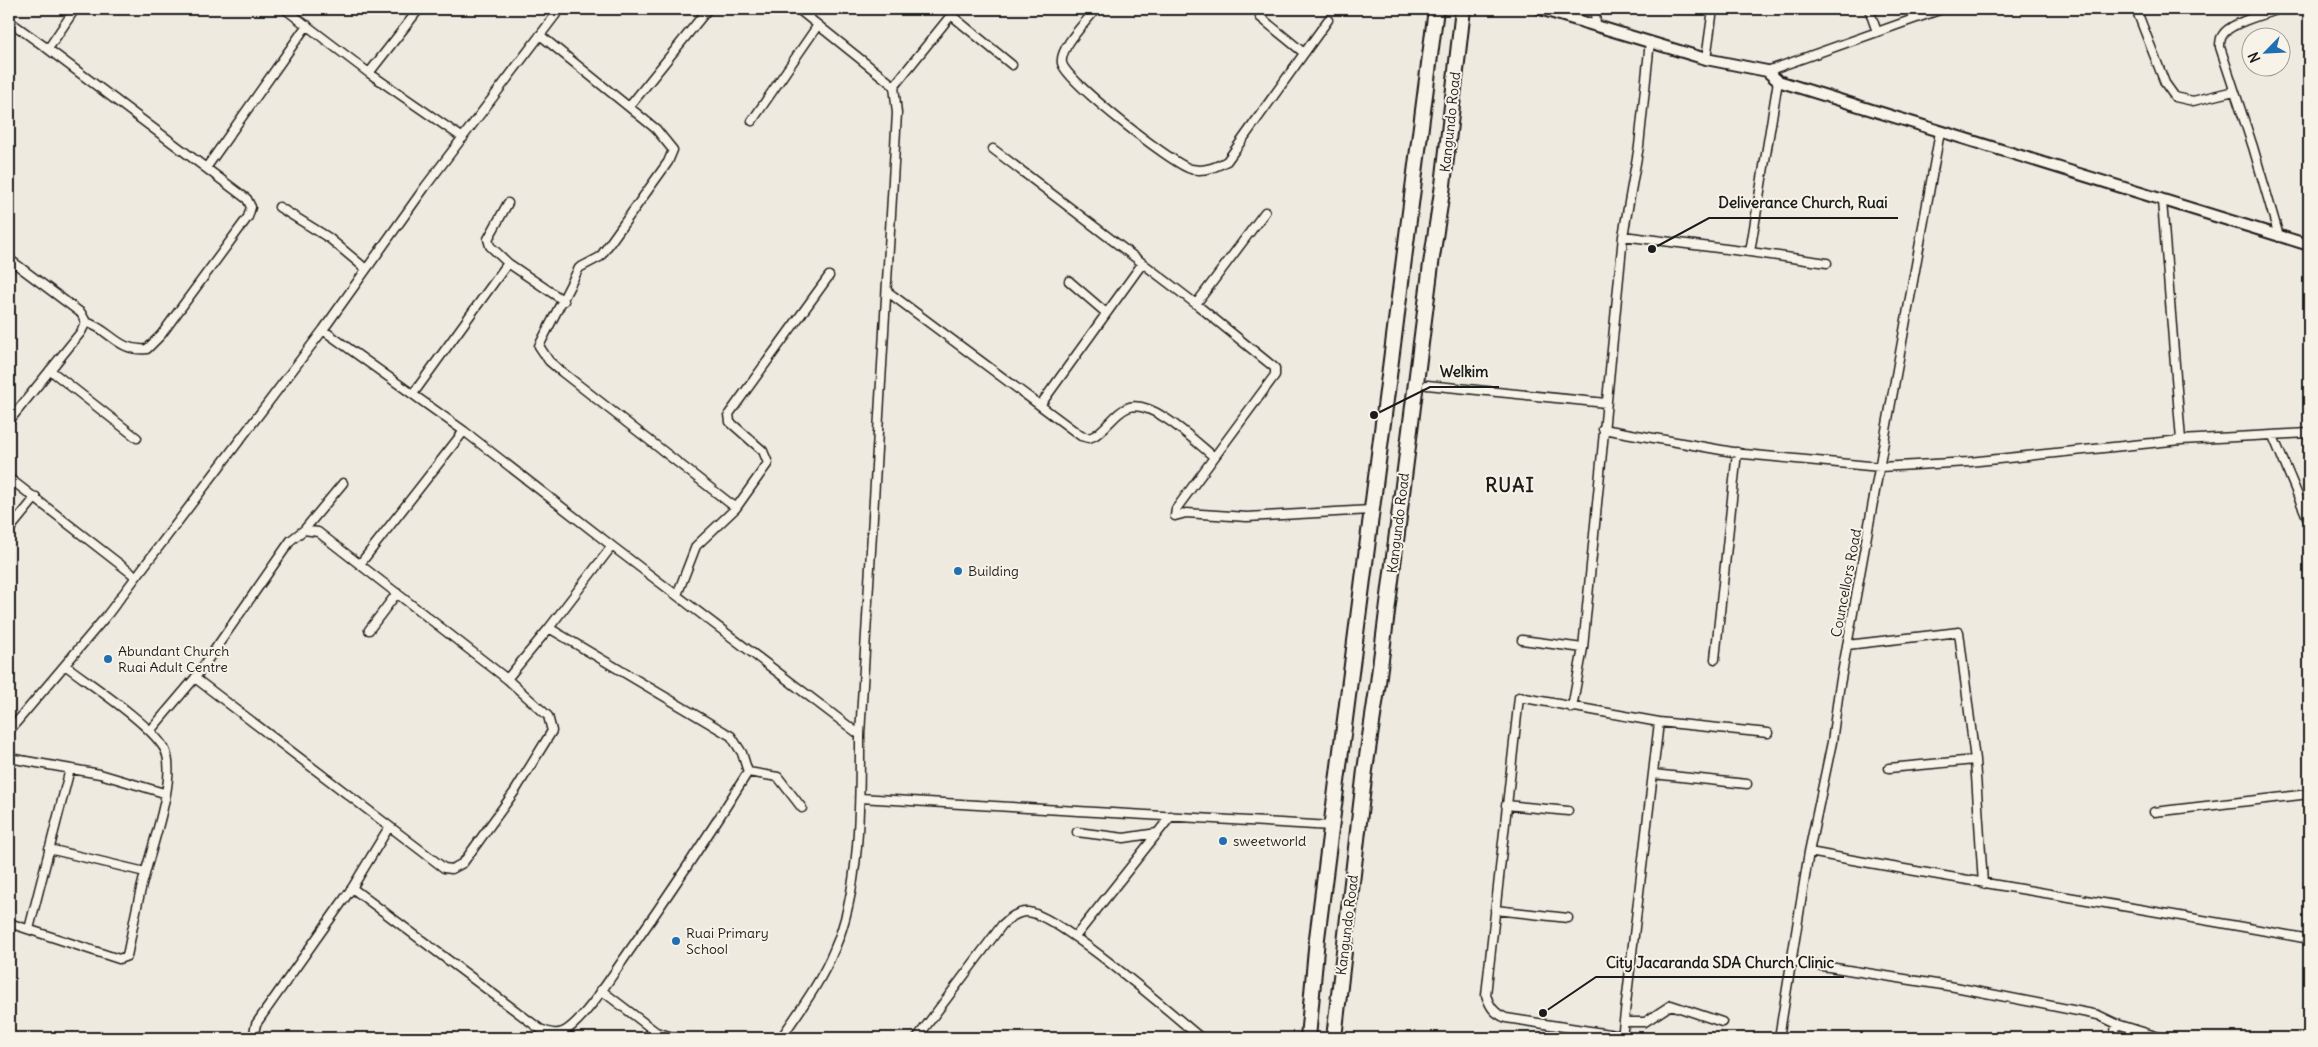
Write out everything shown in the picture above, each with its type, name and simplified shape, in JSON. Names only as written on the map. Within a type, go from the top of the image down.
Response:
[{"type":"highway","name":"Kangundo Road","points":[[1308,1038],[1316,938],[1436,9]]},
{"type":"highway","name":"Kangundo Road","points":[[1334,1038],[1364,770],[1378,683],[1431,264],[1443,185],[1463,9]]},
{"type":"street","points":[[48,50],[75,9]]},
{"type":"street","points":[[286,9],[369,73],[463,138]]},
{"type":"street","points":[[369,73],[419,9]]},
{"type":"street","points":[[9,731],[108,614],[323,330],[560,9]]},
{"type":"street","points":[[629,107],[708,9]]},
{"type":"street","points":[[798,9],[894,86]]},
{"type":"street","points":[[1083,9],[1094,12],[1062,54],[1062,63],[1066,73],[1078,86],[1127,125],[1189,168],[1214,168],[1227,161],[1328,20]]},
{"type":"street","points":[[1540,9],[1706,59],[1767,71],[1942,9]]},
{"type":"street","points":[[1596,9],[1596,27]]},
{"type":"street","points":[[1706,59],[1713,9]]},
{"type":"street","points":[[1869,9],[1877,32]]},
{"type":"street","points":[[2136,9],[2165,83],[2175,96],[2193,101],[2234,91]]},
{"type":"street","points":[[2278,236],[2222,55],[2221,37],[2235,25],[2279,9]]},
{"type":"street","points":[[781,1038],[813,991],[835,950],[851,885],[860,798],[860,735],[888,292],[897,113],[894,86],[953,12],[1012,65]]},
{"type":"street","points":[[1260,18],[1304,53]]},
{"type":"street","points":[[9,21],[248,199],[251,207],[250,213],[161,335],[147,349],[127,348],[96,325],[86,322],[81,313],[9,259]]},
{"type":"street","points":[[206,168],[307,25]]},
{"type":"street","points":[[752,121],[818,25]]},
{"type":"street","points":[[540,35],[656,129],[674,150],[668,162],[600,257],[579,268],[540,346],[549,360],[736,508]]},
{"type":"street","points":[[1572,708],[1583,648],[1623,236],[1639,146],[1650,41]]},
{"type":"street","points":[[1767,71],[1778,81],[2309,245]]},
{"type":"street","points":[[1750,252],[1778,81]]},
{"type":"street","name":"Councellors Road","points":[[1779,1038],[1809,852],[1832,742],[1847,645],[1940,132]]},
{"type":"street","points":[[992,149],[1196,304],[1276,370],[1275,375],[1213,456],[1176,509],[1174,516],[1186,513],[1247,517],[1371,510]]},
{"type":"street","points":[[2162,201],[2181,440]]},
{"type":"street","points":[[508,203],[488,239],[490,246],[508,263],[564,301]]},
{"type":"street","points":[[279,207],[329,238],[366,270]]},
{"type":"street","points":[[1196,304],[1265,212]]},
{"type":"street","points":[[1623,236],[1827,263]]},
{"type":"street","points":[[413,394],[508,263]]},
{"type":"street","points":[[1041,404],[1105,312],[1142,264]]},
{"type":"street","points":[[676,595],[696,546],[736,508],[768,463],[763,451],[730,422],[729,414],[829,276]]},
{"type":"street","points":[[1069,281],[1105,312]]},
{"type":"street","points":[[888,292],[1041,404],[1081,436],[1089,438],[1100,432],[1124,409],[1132,405],[1143,406],[1154,411],[1181,430],[1213,456]]},
{"type":"street","points":[[9,421],[81,332],[86,322]]},
{"type":"street","points":[[323,330],[464,431],[860,735]]},
{"type":"street","points":[[50,370],[137,438]]},
{"type":"street","points":[[1427,385],[1606,404]]},
{"type":"street","points":[[1603,429],[1744,454],[1880,467],[1969,462],[2181,440],[2309,433]]},
{"type":"street","points":[[360,564],[464,431]]},
{"type":"street","points":[[2273,436],[2309,522]]},
{"type":"street","points":[[1715,659],[1737,452]]},
{"type":"street","points":[[9,478],[135,576]]},
{"type":"street","points":[[150,731],[195,678],[291,540],[304,530],[343,483]]},
{"type":"street","points":[[9,530],[36,498]]},
{"type":"street","points":[[195,678],[444,868],[452,869],[463,863],[515,791],[552,731],[548,716],[508,679],[360,564],[318,532],[304,530]]},
{"type":"street","points":[[508,679],[612,546]]},
{"type":"street","points":[[369,630],[397,593]]},
{"type":"street","points":[[549,628],[731,736],[742,753],[748,772]]},
{"type":"street","points":[[1847,645],[1959,632],[1974,760],[1983,884]]},
{"type":"street","points":[[1522,640],[1583,648]]},
{"type":"street","points":[[9,923],[124,958],[127,956],[145,872],[152,852],[169,772],[168,758],[164,748],[150,731],[65,665]]},
{"type":"street","points":[[1659,722],[1622,1037],[1506,1018],[1496,1014],[1490,1006],[1486,995],[1518,698],[1659,722],[1768,733]]},
{"type":"street","points":[[9,758],[100,774],[164,793]]},
{"type":"street","points":[[1889,768],[1974,760]]},
{"type":"street","points":[[29,929],[70,769]]},
{"type":"street","points":[[748,772],[778,777],[802,808]]},
{"type":"street","points":[[352,888],[540,1029],[552,1034],[568,1030],[601,990],[665,901],[748,772]]},
{"type":"street","points":[[1653,774],[1747,784]]},
{"type":"street","points":[[2154,812],[2309,794]]},
{"type":"street","points":[[860,798],[1331,826]]},
{"type":"street","points":[[1506,805],[1568,811]]},
{"type":"street","points":[[1075,937],[1170,816]]},
{"type":"street","points":[[252,1038],[256,1024],[352,888],[389,827]]},
{"type":"street","points":[[1077,832],[1124,838],[1157,833]]},
{"type":"street","points":[[49,849],[145,872]]},
{"type":"street","points":[[1809,852],[1983,884],[2133,907],[2309,939]]},
{"type":"street","points":[[1495,910],[1568,918]]},
{"type":"street","points":[[917,1038],[1002,925],[1018,913],[1029,912],[1042,917],[1075,937],[1201,1038]]},
{"type":"street","points":[[1791,961],[1955,987],[2098,1015],[2117,1024],[2162,1038]]},
{"type":"street","points":[[601,990],[656,1032],[676,1038]]},
{"type":"street","points":[[1624,1022],[1648,1020],[1671,1005],[1722,1022]]},
{"type":"street","points":[[2113,1038],[2117,1024]]},
{"type":"street","points":[[644,1038],[656,1032]]},
{"type":"place","name":"Deliverance Church, Ruai","points":[[1652,249]]},
{"type":"place","name":"Welkim","points":[[1374,415]]},
{"type":"place","name":"Building","points":[[958,571]]},
{"type":"place","name":"Abundant Church Ruai Adult Centre","points":[[108,659]]},
{"type":"place","name":"sweetworld","points":[[1223,841]]},
{"type":"place","name":"Ruai Primary School","points":[[676,941]]},
{"type":"place","name":"City Jacaranda SDA Church Clinic","points":[[1543,1013]]},
{"type":"district","name":"RUAI","points":[[1510,485]]}]
